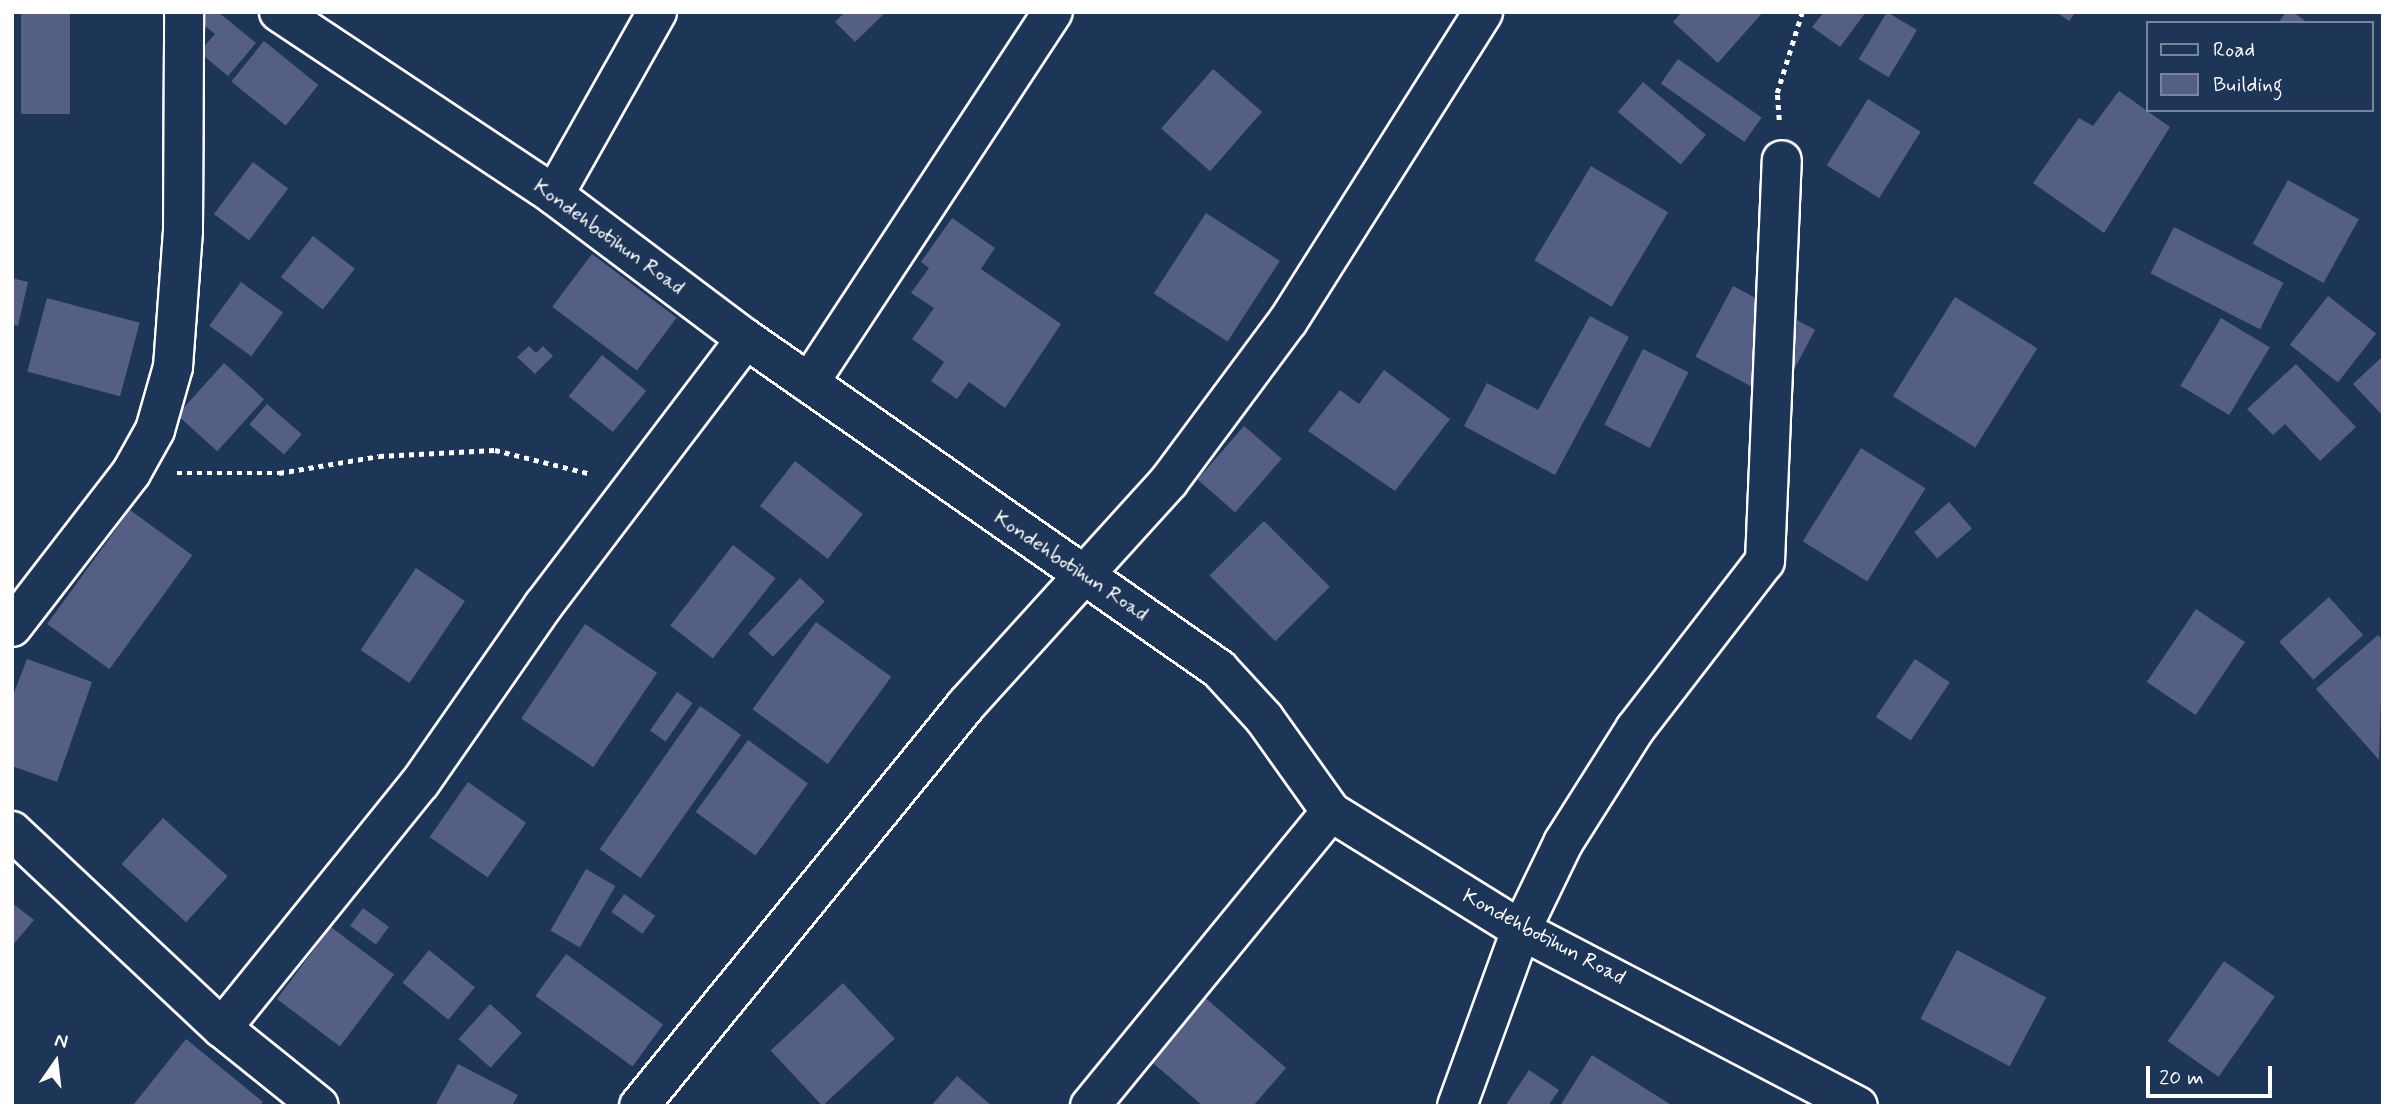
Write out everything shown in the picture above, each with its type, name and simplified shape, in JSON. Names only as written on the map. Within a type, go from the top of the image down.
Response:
[{"type":"street","points":[[12,627],[131,473],[155,430],[173,367],[183,230],[184,12]]},
{"type":"street","name":"Kondehbotihun Road","points":[[279,12],[554,195],[746,339],[1084,578],[1219,669],[1264,718],[1331,812],[1521,930],[1858,1106]]},
{"type":"street","points":[[554,195],[657,12]]},
{"type":"street","points":[[809,383],[1053,12]]},
{"type":"street","points":[[639,1106],[886,800],[1169,481],[1288,321],[1483,12]]},
{"type":"street","points":[[1457,1106],[1521,930],[1563,843],[1634,729],[1765,561],[1782,160]]},
{"type":"street","points":[[222,1028],[329,902],[746,339]]},
{"type":"street","points":[[1090,1106],[1331,812]]},
{"type":"street","points":[[12,831],[222,1028],[319,1106]]},
{"type":"path","points":[[1782,160],[1777,93],[1802,12]]},
{"type":"path","points":[[131,473],[279,473],[379,456],[495,450],[636,485]]},
{"type":"building","points":[[21,12],[70,12],[70,114],[21,114]]},
{"type":"building","points":[[207,12],[218,12],[256,43],[228,76],[199,52],[215,34],[200,22]]},
{"type":"building","points":[[845,12],[886,12],[855,42],[835,22]]},
{"type":"building","points":[[1682,12],[1763,12],[1718,63],[1673,22]]},
{"type":"building","points":[[1824,12],[1866,12],[1840,47],[1812,27]]},
{"type":"building","points":[[1887,12],[1917,30],[1889,77],[1859,59]]},
{"type":"building","points":[[2056,12],[2076,12],[2069,21]]},
{"type":"building","points":[[2286,12],[2293,12],[2305,21],[2279,21]]},
{"type":"building","points":[[264,41],[318,85],[286,125],[231,81]]},
{"type":"building","points":[[1678,59],[1762,118],[1744,142],[1661,84]]},
{"type":"building","points":[[1213,69],[1262,112],[1210,171],[1161,129]]},
{"type":"building","points":[[1643,82],[1706,135],[1681,165],[1618,112]]},
{"type":"building","points":[[2119,91],[2170,127],[2104,233],[2033,183],[2079,118],[2093,126]]},
{"type":"building","points":[[1868,99],[1921,132],[1879,198],[1827,165]]},
{"type":"building","points":[[253,162],[288,188],[249,240],[214,214]]},
{"type":"building","points":[[1591,166],[1668,212],[1611,307],[1534,260]]},
{"type":"building","points":[[2288,180],[2359,219],[2323,283],[2253,244]]},
{"type":"building","points":[[1206,213],[1280,261],[1228,341],[1154,294]]},
{"type":"building","points":[[952,218],[995,248],[981,269],[1061,324],[1005,408],[969,382],[957,399],[931,381],[944,362],[912,339],[934,308],[911,293],[929,268],[921,262]]},
{"type":"building","points":[[2174,227],[2284,283],[2260,329],[2150,273]]},
{"type":"building","points":[[313,236],[355,269],[323,310],[281,277]]},
{"type":"building","points":[[592,254],[677,318],[637,371],[552,307]]},
{"type":"building","points":[[12,278],[28,282],[18,326],[12,324]]},
{"type":"building","points":[[241,282],[283,313],[251,356],[209,326]]},
{"type":"building","points":[[1733,286],[1815,330],[1778,400],[1695,357]]},
{"type":"building","points":[[2328,296],[2376,334],[2338,382],[2290,345]]},
{"type":"building","points":[[1955,297],[2037,348],[1975,448],[1893,396]]},
{"type":"building","points":[[47,298],[140,323],[120,396],[27,371]]},
{"type":"building","points":[[1590,316],[1629,337],[1555,475],[1464,426],[1487,383],[1538,410]]},
{"type":"building","points":[[2221,318],[2270,347],[2229,415],[2180,386]]},
{"type":"building","points":[[529,346],[536,353],[543,346],[553,356],[535,374],[517,357]]},
{"type":"building","points":[[1643,349],[1688,372],[1650,448],[1604,425]]},
{"type":"building","points":[[602,355],[646,391],[613,432],[569,396]]},
{"type":"building","points":[[2383,356],[2383,416],[2353,384]]},
{"type":"building","points":[[224,363],[264,399],[217,451],[177,415]]},
{"type":"building","points":[[2296,364],[2356,427],[2320,461],[2285,424],[2273,435],[2247,409]]},
{"type":"building","points":[[1384,370],[1450,419],[1395,491],[1308,431],[1340,390],[1359,404]]},
{"type":"building","points":[[267,404],[302,434],[284,455],[249,424]]},
{"type":"building","points":[[1244,426],[1282,459],[1235,512],[1197,480]]},
{"type":"building","points":[[1861,448],[1925,488],[1867,582],[1803,541]]},
{"type":"building","points":[[795,461],[863,514],[828,559],[760,506]]},
{"type":"building","points":[[1949,502],[1972,528],[1937,559],[1914,532]]},
{"type":"building","points":[[130,510],[192,555],[109,669],[47,624]]},
{"type":"building","points":[[1264,521],[1330,587],[1275,641],[1210,575]]},
{"type":"building","points":[[733,545],[776,578],[713,659],[670,625]]},
{"type":"building","points":[[416,568],[465,601],[410,683],[361,650]]},
{"type":"building","points":[[800,578],[825,601],[773,657],[748,634]]},
{"type":"building","points":[[2329,597],[2363,635],[2313,680],[2279,642]]},
{"type":"building","points":[[2196,609],[2245,642],[2196,715],[2147,682]]},
{"type":"building","points":[[816,622],[891,677],[828,764],[753,709]]},
{"type":"building","points":[[585,624],[657,673],[593,767],[521,719]]},
{"type":"building","points":[[2378,635],[2383,640],[2379,760],[2316,689]]},
{"type":"building","points":[[27,659],[92,682],[57,782],[12,766],[12,698]]},
{"type":"building","points":[[1915,659],[1950,682],[1911,741],[1876,717]]},
{"type":"building","points":[[677,692],[693,703],[666,741],[650,731]]},
{"type":"building","points":[[700,706],[741,735],[641,878],[600,849]]},
{"type":"building","points":[[748,740],[808,783],[756,855],[696,812]]},
{"type":"building","points":[[468,782],[526,823],[488,878],[430,837]]},
{"type":"building","points":[[163,818],[228,876],[186,922],[122,864]]},
{"type":"building","points":[[586,869],[615,886],[580,947],[550,930]]},
{"type":"building","points":[[624,894],[655,916],[643,934],[611,912]]},
{"type":"building","points":[[12,903],[34,920],[12,946]]},
{"type":"building","points":[[363,908],[389,927],[376,945],[350,926]]},
{"type":"building","points":[[331,927],[394,975],[340,1046],[277,999]]},
{"type":"building","points":[[429,950],[475,987],[448,1020],[403,983]]},
{"type":"building","points":[[1957,950],[2046,997],[2010,1066],[1920,1019]]},
{"type":"building","points":[[566,954],[663,1025],[633,1067],[535,996]]},
{"type":"building","points":[[2224,961],[2275,997],[2219,1077],[2168,1041]]},
{"type":"building","points":[[843,983],[895,1039],[823,1106],[771,1051]]},
{"type":"building","points":[[1201,994],[1286,1068],[1253,1106],[1203,1106],[1146,1057]]},
{"type":"building","points":[[490,1004],[522,1033],[491,1068],[459,1039]]},
{"type":"building","points":[[186,1039],[263,1102],[259,1106],[134,1104]]},
{"type":"building","points":[[1592,1055],[1673,1106],[1560,1106]]},
{"type":"building","points":[[458,1064],[518,1095],[512,1106],[435,1106]]},
{"type":"building","points":[[1529,1070],[1559,1090],[1548,1106],[1505,1106]]},
{"type":"building","points":[[957,1076],[992,1106],[931,1106]]}]
